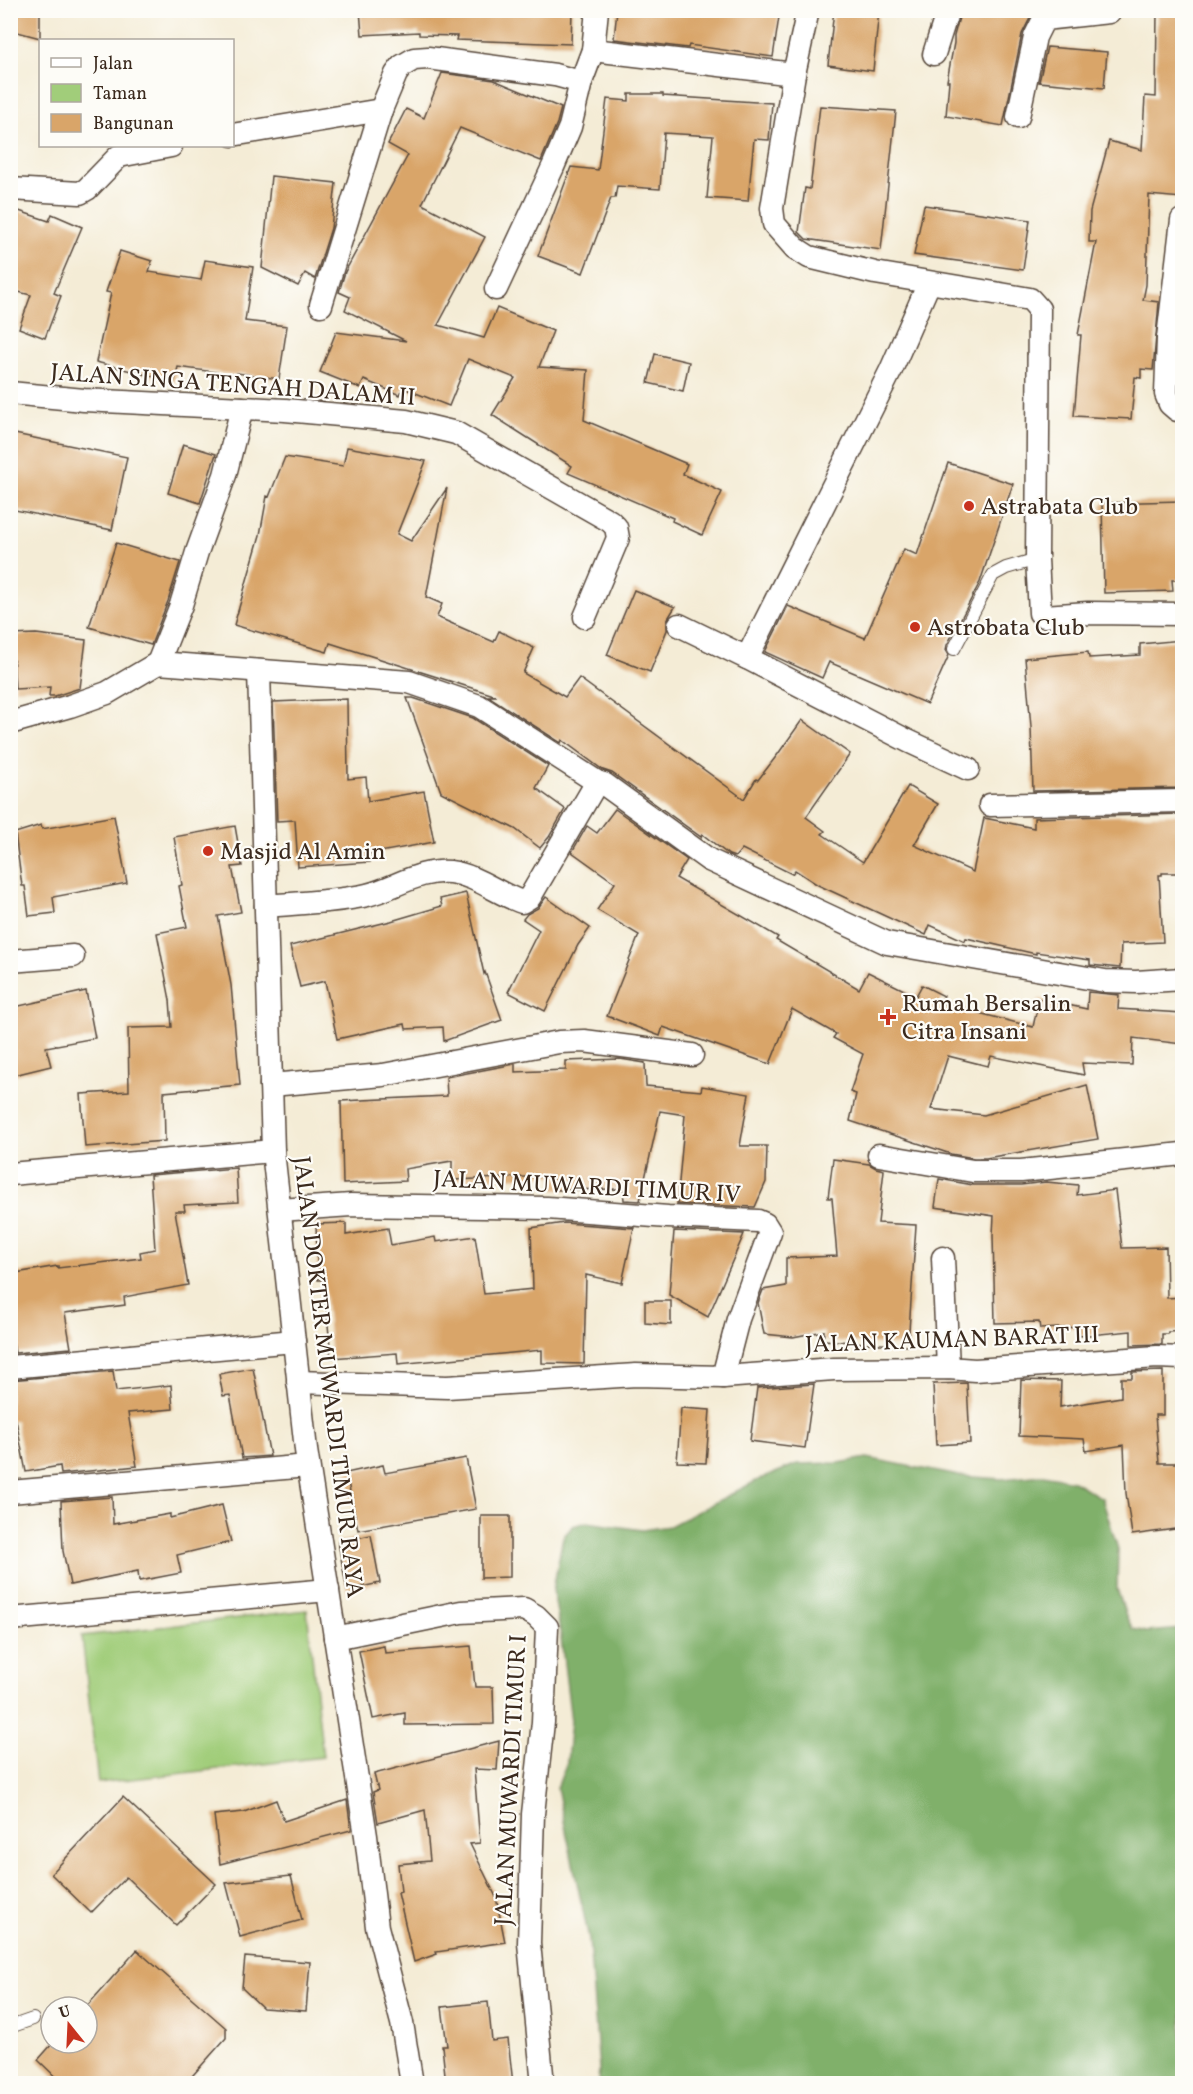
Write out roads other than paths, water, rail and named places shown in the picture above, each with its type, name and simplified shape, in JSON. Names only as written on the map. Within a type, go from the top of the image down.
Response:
[{"type":"street","points":[[496,289],[566,137],[581,82],[593,50],[597,10]]},
{"type":"street","points":[[808,10],[772,208],[774,224],[795,248],[809,257],[875,273],[1030,299],[1039,309],[1037,559],[1040,614],[1044,616],[1182,614]]},
{"type":"street","points":[[934,54],[948,10]]},
{"type":"street","points":[[1018,117],[1035,37],[1044,19],[1111,10]]},
{"type":"street","points":[[593,50],[795,74]]},
{"type":"street","points":[[321,305],[381,110],[396,74],[402,66],[414,59],[428,58],[555,75],[581,82]]},
{"type":"street","points":[[234,135],[381,110]]},
{"type":"street","points":[[10,189],[80,193],[87,189],[119,156],[166,147]]},
{"type":"street","points":[[1182,220],[1168,338],[1166,394],[1170,404],[1177,410],[1182,410]]},
{"type":"street","points":[[747,658],[886,381],[929,282]]},
{"type":"street","name":"JALAN SINGA TENGAH DALAM II","points":[[10,393],[406,421],[456,433],[610,521],[616,527],[618,538],[585,616]]},
{"type":"street","points":[[158,663],[181,605],[197,552],[225,475],[242,408]]},
{"type":"street","points":[[679,625],[908,741],[969,769]]},
{"type":"street","points":[[10,723],[107,693],[158,663],[409,682],[479,706],[597,782],[604,784],[709,860],[887,943],[1105,981],[1136,982],[1182,979]]},
{"type":"street","name":"JALAN DOKTER MUWARDI TIMUR RAYA","points":[[259,671],[273,1151],[298,1382],[378,1927],[402,2023],[412,2084]]},
{"type":"street","points":[[266,906],[365,896],[412,878],[431,873],[450,872],[467,876],[522,902],[530,897],[597,782]]},
{"type":"street","points":[[990,805],[1182,801]]},
{"type":"street","points":[[10,961],[73,956]]},
{"type":"street","points":[[271,1085],[383,1075],[559,1042],[584,1041],[692,1055]]},
{"type":"street","points":[[10,1174],[273,1151]]},
{"type":"street","points":[[879,1155],[974,1171],[1021,1171],[1182,1154]]},
{"type":"street","name":"JALAN MUWARDI TIMUR IV","points":[[280,1210],[351,1205],[535,1208],[758,1221],[765,1224],[770,1232],[738,1319],[723,1377]]},
{"type":"street","points":[[943,1257],[948,1368]]},
{"type":"street","points":[[10,1367],[294,1341]]},
{"type":"street","name":"JALAN KAUMAN BARAT III","points":[[298,1382],[447,1387],[636,1376],[723,1377],[834,1369],[948,1368],[975,1370],[1157,1357],[1182,1358]]},
{"type":"street","points":[[10,1492],[309,1466]]},
{"type":"street","points":[[10,1619],[328,1590]]},
{"type":"street","name":"JALAN MUWARDI TIMUR I","points":[[335,1638],[461,1612],[524,1609],[536,1616],[547,1627],[543,1722],[533,1814],[530,1943],[543,2084]]},
{"type":"lane","points":[[954,649],[993,575],[1006,568],[1037,559]]},
{"type":"lane","points":[[10,2026],[33,2019]]},
{"type":"place","name":"Astrabata Club","points":[[969,506]]},
{"type":"place","name":"Astrobata Club","points":[[915,627]]},
{"type":"place","name":"Masjid Al Amin","points":[[208,851]]},
{"type":"place","name":"Rumah Bersalin Citra Insani","points":[[888,1017]]}]
